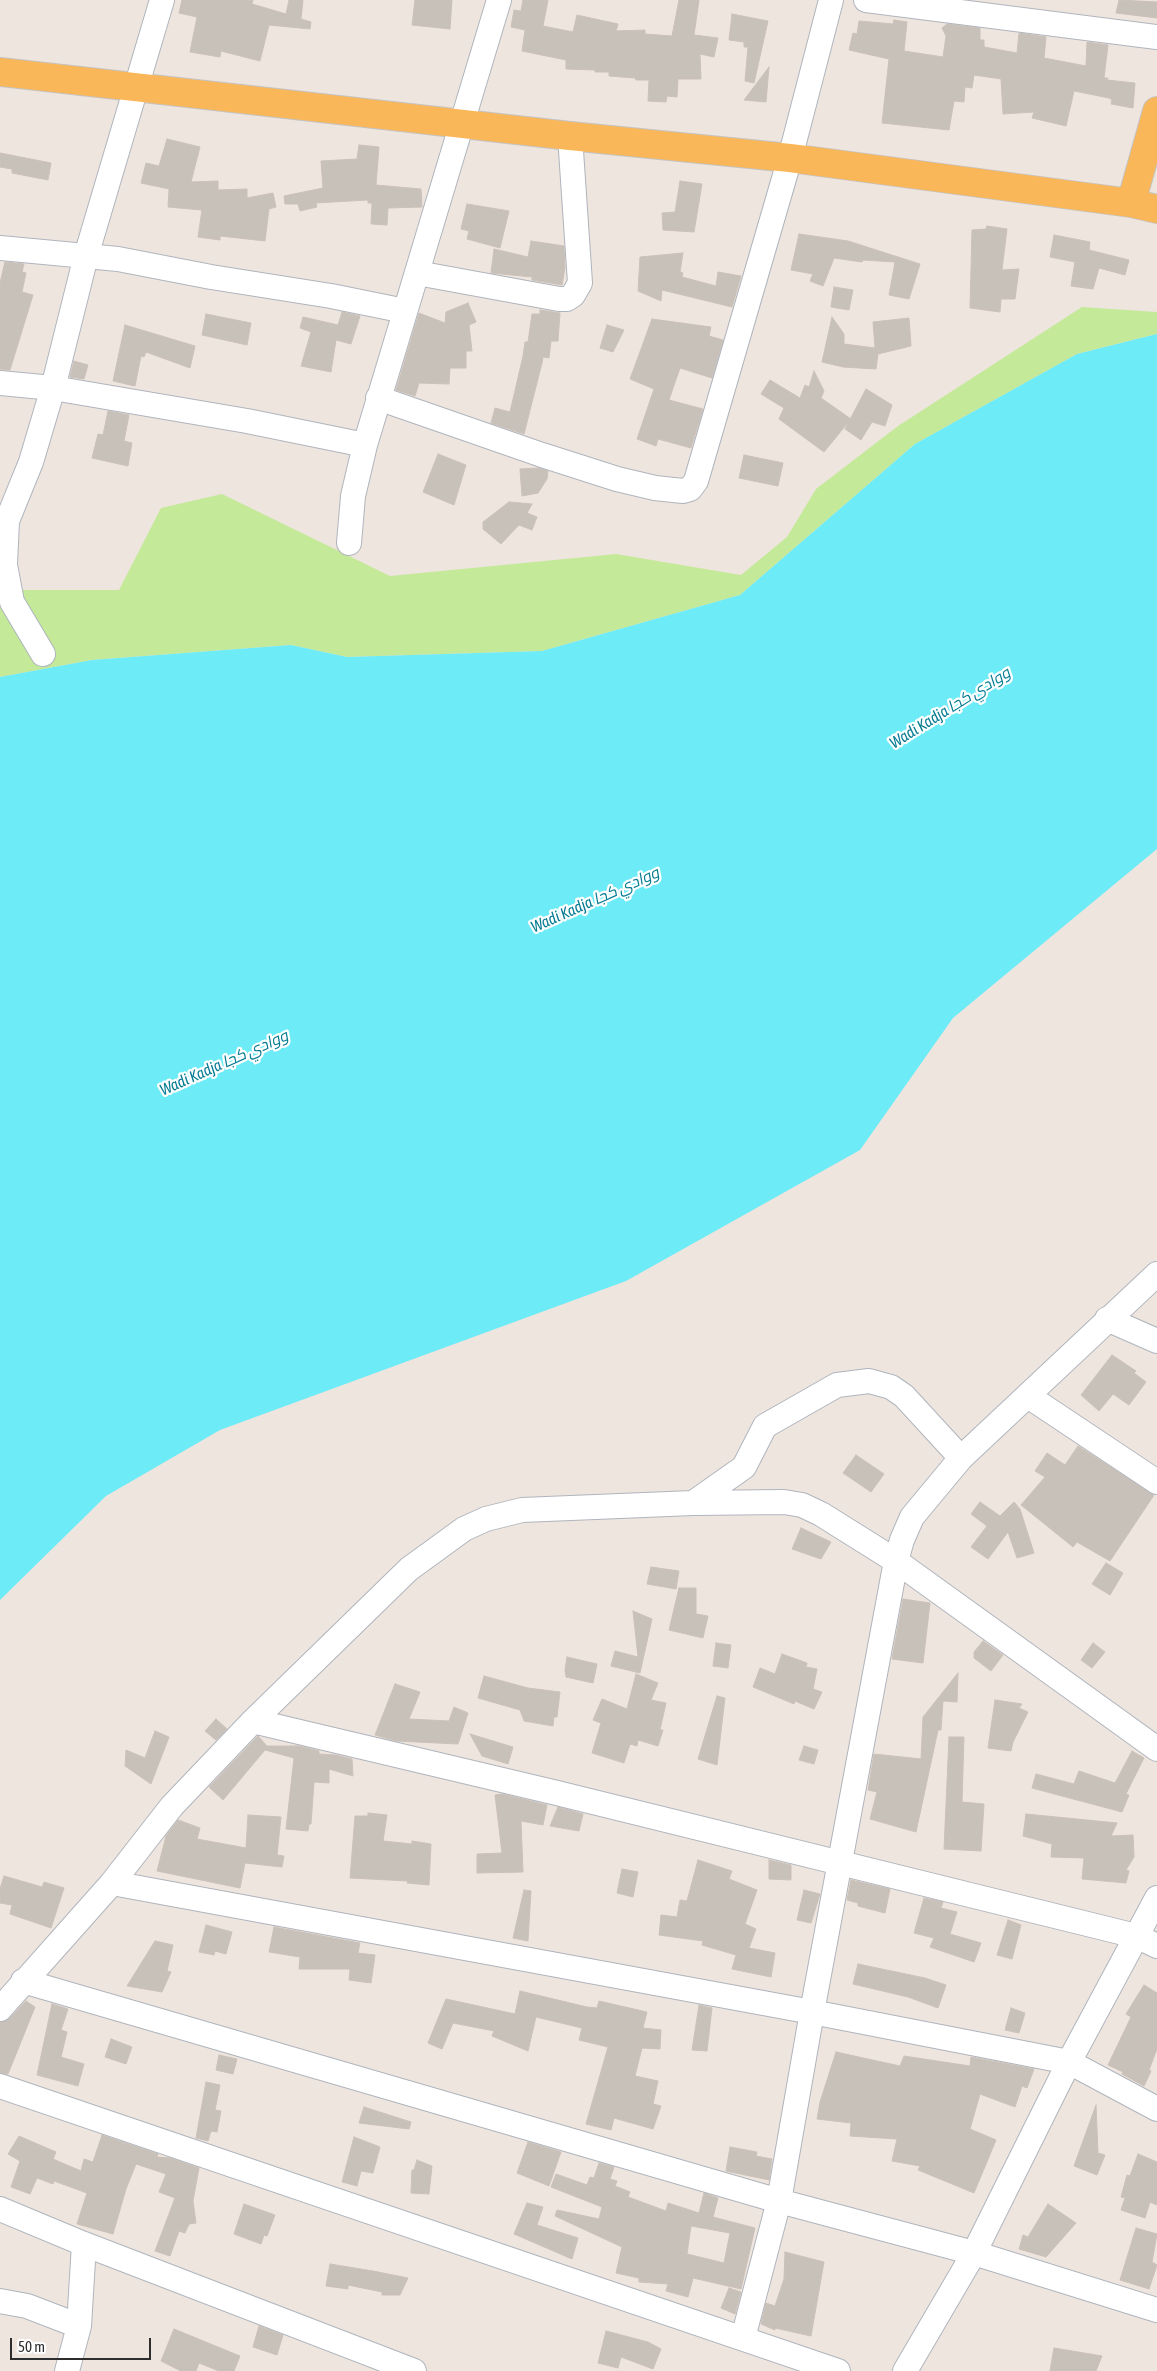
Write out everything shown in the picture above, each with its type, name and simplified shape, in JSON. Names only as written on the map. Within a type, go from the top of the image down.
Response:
[{"type":"main road","points":[[0,72],[570,136],[790,158],[1144,206],[1157,111]]},
{"type":"street","points":[[43,654],[12,602],[5,565],[3,521],[31,462],[53,388],[86,256],[134,88],[162,0]]},
{"type":"street","points":[[350,543],[353,496],[364,445],[499,0]]},
{"type":"street","points":[[378,398],[542,456],[617,479],[664,489],[683,491],[690,489],[696,481],[790,158],[832,0]]},
{"type":"street","points":[[866,0],[1157,37]]},
{"type":"street","points":[[417,272],[559,299],[573,295],[580,284],[570,136]]},
{"type":"street","points":[[0,248],[118,259],[211,278],[332,296],[405,311]]},
{"type":"street","points":[[0,383],[53,388],[246,421],[364,445]]},
{"type":"street","points":[[743,2338],[779,2202],[812,2012],[896,1561],[912,1517],[961,1458],[1157,1274]]},
{"type":"street","points":[[1107,1319],[1157,1342]]},
{"type":"street","points":[[693,1503],[744,1467],[765,1426],[837,1385],[869,1382],[891,1387],[904,1396],[961,1458]]},
{"type":"street","points":[[1028,1396],[1157,1482]]},
{"type":"street","points":[[0,2009],[112,1882],[172,1806],[253,1721],[409,1569],[464,1529],[486,1518],[522,1510],[693,1503],[784,1502],[802,1504],[822,1514],[896,1561],[1157,1749]]},
{"type":"street","points":[[253,1721],[840,1862],[1136,1936],[1157,1946]]},
{"type":"street","points":[[112,1882],[812,2012],[1069,2062],[1157,2110]]},
{"type":"street","points":[[905,2371],[974,2253],[1069,2062],[1157,1898]]},
{"type":"street","points":[[23,1981],[779,2202],[974,2253],[1157,2310]]},
{"type":"street","points":[[0,2086],[838,2371]]},
{"type":"street","points":[[0,2208],[84,2244],[414,2371]]},
{"type":"street","points":[[67,2371],[79,2326],[84,2244]]},
{"type":"street","points":[[0,2301],[28,2306],[79,2326]]},
{"type":"green space","points":[[1082,307],[1157,312],[1157,334],[1077,354],[915,444],[740,595],[542,651],[347,657],[291,645],[92,660],[0,677],[0,590],[119,590],[161,508],[222,494],[390,576],[616,554],[741,575],[787,537],[816,489],[898,426]]},
{"type":"water","name":"Wadi Kadja ووادي كجا","points":[[1157,334],[1157,849],[953,1018],[860,1150],[626,1281],[220,1430],[106,1496],[0,1600],[0,677],[92,660],[291,645],[347,657],[542,651],[740,595],[915,444],[1077,354]]},
{"type":"building","points":[[182,0],[253,0],[252,4],[286,14],[289,0],[303,0],[301,19],[311,22],[310,29],[269,25],[260,61],[221,51],[220,57],[190,52],[197,17],[179,13]]},
{"type":"building","points":[[415,0],[452,0],[450,29],[412,25]]},
{"type":"building","points":[[523,0],[548,0],[543,26],[573,32],[577,15],[618,24],[616,31],[645,30],[645,34],[672,36],[679,0],[699,0],[694,35],[718,38],[714,57],[700,54],[701,79],[678,79],[677,97],[667,96],[666,102],[648,101],[649,80],[609,76],[609,72],[595,72],[595,70],[566,69],[566,60],[522,51],[525,30],[511,27],[514,10],[521,11]]},
{"type":"building","points":[[1119,0],[1157,2],[1157,18],[1116,13]]},
{"type":"building","points":[[732,14],[768,21],[754,83],[745,81],[748,47],[744,47],[744,42],[729,40]]},
{"type":"building","points":[[894,20],[907,22],[904,51],[943,57],[946,36],[942,28],[947,24],[980,28],[980,40],[984,40],[984,47],[1017,53],[1019,33],[1046,37],[1044,58],[1086,66],[1087,42],[1108,45],[1104,78],[1135,83],[1133,108],[1111,104],[1112,100],[1109,98],[1074,91],[1066,126],[1032,118],[1034,112],[1003,114],[1001,79],[974,75],[972,88],[965,87],[964,102],[954,101],[949,130],[882,123],[889,59],[849,50],[853,33],[857,34],[859,21],[893,24]]},
{"type":"building","points":[[769,67],[766,102],[744,100]]},
{"type":"building","points":[[167,139],[200,147],[191,182],[218,181],[218,190],[247,189],[247,198],[273,193],[276,207],[269,209],[265,241],[220,236],[220,240],[198,237],[202,210],[168,207],[169,189],[141,183],[146,163],[159,166]]},
{"type":"building","points":[[359,145],[379,147],[376,185],[421,189],[422,207],[388,208],[387,225],[371,224],[372,203],[368,203],[368,200],[316,203],[317,207],[300,211],[298,204],[285,204],[284,196],[323,188],[321,161],[357,159]]},
{"type":"building","points":[[0,153],[51,163],[48,180],[12,173],[12,169],[0,167]]},
{"type":"building","points":[[680,181],[702,184],[694,232],[663,230],[662,213],[675,212]]},
{"type":"building","points":[[467,204],[509,211],[500,248],[467,239],[469,231],[461,229]]},
{"type":"building","points":[[987,226],[1007,229],[1002,270],[1019,269],[1015,299],[1001,299],[1000,312],[970,308],[972,230],[986,229]]},
{"type":"building","points":[[799,234],[848,241],[920,264],[909,299],[889,295],[895,262],[863,260],[862,262],[834,258],[823,286],[810,281],[813,274],[791,270]]},
{"type":"building","points":[[1054,235],[1090,242],[1089,250],[1129,260],[1125,275],[1099,268],[1093,289],[1071,286],[1075,262],[1050,257]]},
{"type":"building","points":[[531,241],[564,246],[565,267],[562,285],[532,280],[532,277],[491,273],[494,249],[528,257]]},
{"type":"building","points":[[683,253],[680,272],[683,273],[682,277],[716,286],[718,272],[741,276],[732,307],[662,290],[661,301],[638,291],[640,257]]},
{"type":"building","points":[[5,262],[24,264],[22,272],[26,273],[22,292],[33,295],[10,370],[0,369],[0,283]]},
{"type":"building","points":[[834,287],[853,290],[849,310],[831,307]]},
{"type":"building","points":[[468,303],[476,322],[469,325],[472,351],[466,351],[466,368],[450,368],[449,384],[419,383],[415,396],[396,390],[419,313],[445,323],[446,312]]},
{"type":"building","points":[[540,310],[560,313],[558,341],[551,341],[549,358],[543,357],[524,434],[491,423],[495,408],[510,412],[525,342],[528,342],[532,314],[540,314]]},
{"type":"building","points":[[342,312],[360,316],[351,344],[336,340],[331,372],[301,366],[311,332],[300,328],[303,317],[338,325]]},
{"type":"building","points":[[206,314],[251,323],[247,345],[202,335]]},
{"type":"building","points":[[832,317],[844,334],[844,344],[875,348],[873,322],[909,318],[911,346],[878,354],[876,369],[843,367],[822,362]]},
{"type":"building","points":[[652,319],[711,327],[709,336],[723,340],[712,378],[680,368],[669,400],[703,409],[691,448],[658,439],[656,446],[637,439],[654,389],[630,379]]},
{"type":"building","points":[[125,325],[195,346],[190,368],[146,352],[144,357],[141,356],[135,386],[113,381]]},
{"type":"building","points":[[607,325],[624,330],[613,352],[600,348]]},
{"type":"building","points":[[74,361],[88,365],[84,379],[70,377]]},
{"type":"building","points":[[814,371],[824,391],[821,398],[851,419],[824,452],[779,419],[784,408],[761,394],[770,380],[800,398],[805,385],[809,387]]},
{"type":"building","points":[[866,389],[892,405],[885,426],[872,422],[861,440],[845,429]]},
{"type":"building","points":[[108,411],[129,415],[124,441],[132,443],[128,466],[92,458],[98,434],[103,435]]},
{"type":"building","points":[[438,454],[466,465],[454,505],[423,492]]},
{"type":"building","points":[[744,455],[783,463],[778,486],[739,478]]},
{"type":"building","points":[[539,468],[548,471],[547,479],[538,493],[522,496],[520,469]]},
{"type":"building","points":[[509,502],[532,504],[527,513],[537,517],[532,530],[519,525],[501,544],[483,529],[483,522]]},
{"type":"building","points":[[1112,1355],[1136,1371],[1134,1373],[1146,1382],[1129,1405],[1113,1394],[1099,1411],[1081,1395]]},
{"type":"building","points":[[1078,1446],[1154,1495],[1110,1561],[1077,1542],[1073,1547],[1021,1505],[1045,1477],[1035,1471],[1047,1453],[1065,1465]]},
{"type":"building","points":[[856,1455],[884,1474],[871,1492],[843,1473]]},
{"type":"building","points":[[980,1502],[1000,1516],[1014,1502],[1020,1509],[1034,1553],[1017,1558],[1008,1532],[988,1559],[971,1547],[987,1526],[971,1514]]},
{"type":"building","points":[[801,1528],[831,1542],[821,1559],[792,1549]]},
{"type":"building","points":[[1106,1563],[1123,1573],[1110,1595],[1092,1584]]},
{"type":"building","points":[[651,1567],[679,1571],[676,1589],[647,1584]]},
{"type":"building","points":[[679,1588],[696,1588],[696,1614],[708,1616],[703,1638],[669,1630]]},
{"type":"building","points":[[903,1599],[930,1603],[923,1663],[892,1659]]},
{"type":"building","points":[[633,1611],[652,1619],[640,1673],[611,1666],[615,1651],[638,1657]]},
{"type":"building","points":[[983,1641],[1003,1655],[991,1671],[974,1658],[974,1652]]},
{"type":"building","points":[[716,1643],[731,1645],[728,1668],[713,1666]]},
{"type":"building","points":[[1093,1643],[1105,1652],[1092,1668],[1081,1660]]},
{"type":"building","points":[[782,1654],[807,1663],[806,1667],[817,1669],[813,1689],[822,1692],[814,1709],[795,1701],[794,1704],[753,1687],[760,1668],[775,1674]]},
{"type":"building","points":[[567,1657],[597,1664],[593,1683],[566,1677]]},
{"type":"building","points":[[958,1673],[957,1702],[943,1701],[941,1730],[938,1730],[916,1832],[870,1819],[877,1792],[868,1790],[874,1754],[921,1759],[923,1717]]},
{"type":"building","points":[[636,1674],[658,1683],[651,1700],[666,1703],[660,1730],[663,1730],[658,1746],[638,1740],[637,1746],[630,1744],[624,1763],[592,1753],[601,1723],[593,1720],[602,1699],[627,1709]]},
{"type":"building","points":[[484,1676],[528,1688],[560,1692],[557,1717],[554,1717],[553,1726],[524,1721],[520,1710],[478,1698]]},
{"type":"building","points":[[395,1684],[420,1692],[409,1719],[449,1721],[454,1707],[468,1713],[458,1744],[396,1741],[375,1735]]},
{"type":"building","points":[[717,1696],[725,1698],[717,1765],[698,1759]]},
{"type":"building","points":[[995,1700],[1022,1704],[1019,1708],[1028,1712],[1013,1742],[1011,1751],[988,1748]]},
{"type":"building","points":[[216,1719],[227,1729],[216,1740],[205,1731]]},
{"type":"building","points":[[155,1731],[169,1737],[151,1784],[125,1766],[126,1750],[145,1758]]},
{"type":"building","points":[[470,1734],[513,1747],[508,1764],[482,1756]]},
{"type":"building","points":[[258,1736],[267,1746],[299,1746],[319,1751],[319,1754],[336,1755],[352,1759],[353,1776],[329,1769],[329,1783],[314,1782],[311,1824],[309,1824],[308,1831],[286,1829],[294,1758],[265,1750],[223,1800],[209,1787]]},
{"type":"building","points":[[949,1737],[964,1737],[962,1802],[984,1804],[981,1851],[944,1849]]},
{"type":"building","points":[[804,1746],[818,1750],[814,1764],[799,1760]]},
{"type":"building","points":[[1132,1751],[1144,1758],[1126,1794],[1129,1795],[1122,1812],[1032,1788],[1036,1774],[1074,1784],[1079,1771],[1115,1783]]},
{"type":"building","points":[[502,1794],[547,1805],[543,1825],[521,1821],[523,1872],[477,1873],[477,1854],[502,1853],[495,1795]]},
{"type":"building","points":[[558,1807],[583,1814],[579,1831],[550,1826]]},
{"type":"building","points":[[368,1813],[387,1815],[383,1841],[412,1844],[412,1841],[431,1844],[429,1885],[407,1883],[408,1881],[350,1878],[355,1816],[368,1816]]},
{"type":"building","points":[[1026,1814],[1117,1823],[1111,1836],[1133,1835],[1134,1857],[1126,1870],[1129,1871],[1126,1883],[1082,1879],[1084,1858],[1051,1857],[1052,1844],[1023,1836]]},
{"type":"building","points":[[248,1815],[281,1817],[277,1855],[284,1856],[282,1867],[245,1863],[240,1888],[157,1871],[166,1836],[178,1820],[200,1828],[197,1839],[246,1848]]},
{"type":"building","points":[[698,1860],[732,1871],[729,1879],[757,1890],[745,1924],[756,1929],[749,1948],[775,1953],[771,1977],[732,1969],[736,1955],[702,1945],[703,1941],[659,1935],[661,1915],[677,1917],[680,1900],[687,1901]]},
{"type":"building","points":[[769,1860],[791,1865],[791,1880],[769,1879]]},
{"type":"building","points":[[622,1869],[638,1872],[633,1897],[617,1893]]},
{"type":"building","points":[[4,1876],[42,1887],[44,1882],[64,1888],[51,1928],[10,1914],[12,1905],[0,1903],[0,1889]]},
{"type":"building","points":[[851,1880],[890,1889],[885,1913],[858,1906],[858,1903],[847,1900]]},
{"type":"building","points":[[524,1890],[531,1891],[528,1941],[513,1938]]},
{"type":"building","points":[[804,1890],[820,1894],[811,1923],[797,1920]]},
{"type":"building","points":[[924,1898],[943,1902],[941,1908],[957,1912],[950,1934],[981,1943],[974,1962],[930,1947],[934,1938],[914,1933]]},
{"type":"building","points":[[1008,1920],[1021,1925],[1012,1959],[997,1955]]},
{"type":"building","points":[[206,1925],[232,1932],[226,1954],[215,1951],[214,1955],[199,1952]]},
{"type":"building","points":[[274,1927],[360,1943],[358,1953],[375,1955],[371,1983],[349,1980],[350,1969],[299,1969],[300,1957],[269,1952]]},
{"type":"building","points":[[155,1941],[173,1945],[167,1971],[171,1972],[162,1992],[127,1986]]},
{"type":"building","points":[[858,1964],[925,1978],[946,1985],[938,2008],[908,1997],[853,1984]]},
{"type":"building","points":[[1144,1985],[1157,1993],[1157,2049],[1149,2070],[1151,2071],[1144,2086],[1122,2074],[1123,2072],[1108,2065],[1131,2017],[1126,2014]]},
{"type":"building","points":[[520,1991],[587,2007],[597,2008],[599,2001],[647,2012],[643,2028],[661,2030],[660,2049],[642,2048],[635,2076],[658,2081],[653,2104],[661,2106],[653,2129],[614,2118],[611,2130],[586,2124],[608,2047],[579,2040],[582,2028],[536,2017],[528,2051],[492,2036],[494,2031],[453,2023],[442,2049],[428,2043],[446,1999],[515,2014]]},
{"type":"building","points":[[26,2001],[35,2007],[8,2074],[0,2073],[0,2022],[10,2018]]},
{"type":"building","points":[[52,2004],[68,2009],[61,2030],[67,2032],[61,2057],[84,2064],[78,2086],[37,2075]]},
{"type":"building","points":[[699,2005],[712,2008],[707,2051],[692,2050]]},
{"type":"building","points":[[1011,2008],[1025,2013],[1019,2033],[1005,2030]]},
{"type":"building","points":[[111,2039],[132,2047],[126,2064],[105,2057]]},
{"type":"building","points":[[836,2052],[900,2066],[904,2056],[970,2066],[971,2057],[1034,2069],[1027,2088],[1022,2086],[1015,2107],[980,2094],[970,2129],[996,2140],[974,2193],[918,2170],[920,2166],[892,2161],[897,2139],[850,2136],[851,2123],[817,2119],[820,2102]]},
{"type":"building","points":[[219,2055],[237,2059],[233,2074],[216,2070]]},
{"type":"building","points":[[206,2082],[220,2085],[215,2110],[221,2111],[217,2132],[211,2131],[208,2141],[196,2138]]},
{"type":"building","points":[[1096,2105],[1098,2153],[1105,2155],[1097,2175],[1074,2166]]},
{"type":"building","points":[[364,2107],[411,2122],[409,2129],[359,2123]]},
{"type":"building","points":[[102,2135],[158,2154],[157,2157],[170,2158],[199,2168],[193,2201],[196,2223],[189,2224],[185,2233],[179,2231],[170,2256],[155,2251],[175,2198],[159,2192],[166,2174],[136,2164],[126,2189],[113,2234],[77,2224],[87,2193],[54,2181],[53,2184],[37,2178],[30,2194],[11,2187],[20,2161],[8,2154],[19,2136],[56,2152],[53,2159],[81,2171],[84,2159],[93,2162]]},
{"type":"building","points":[[354,2137],[380,2147],[373,2173],[361,2171],[357,2186],[342,2182]]},
{"type":"building","points":[[528,2142],[561,2152],[549,2186],[517,2173]]},
{"type":"building","points":[[730,2147],[757,2152],[756,2156],[772,2159],[769,2180],[726,2171]]},
{"type":"building","points":[[1138,2154],[1157,2162],[1157,2205],[1150,2202],[1145,2218],[1121,2210],[1125,2198],[1121,2197],[1127,2175],[1130,2176]]},
{"type":"building","points":[[417,2160],[432,2166],[429,2194],[411,2193],[412,2170],[414,2170]]},
{"type":"building","points":[[599,2163],[614,2167],[610,2179],[617,2181],[615,2186],[630,2192],[628,2197],[666,2211],[668,2203],[699,2213],[704,2193],[718,2198],[713,2217],[755,2228],[741,2289],[693,2278],[688,2297],[666,2291],[668,2284],[639,2282],[639,2278],[616,2273],[622,2247],[555,2216],[557,2210],[599,2219],[602,2207],[551,2187],[556,2174],[587,2185],[590,2177],[594,2178]],"holes":[[[691,2226],[730,2233],[724,2263],[687,2254]]]},
{"type":"building","points":[[527,2203],[543,2207],[537,2225],[578,2238],[572,2259],[514,2234]]},
{"type":"building","points":[[244,2204],[275,2215],[267,2236],[264,2235],[261,2244],[234,2234]]},
{"type":"building","points":[[1048,2204],[1076,2223],[1046,2257],[1019,2249],[1023,2235],[1028,2237]]},
{"type":"building","points":[[1136,2228],[1157,2234],[1152,2262],[1157,2265],[1149,2289],[1120,2280]]},
{"type":"building","points":[[785,2252],[824,2262],[811,2336],[775,2328],[775,2330],[761,2324],[766,2303],[775,2306],[784,2279]]},
{"type":"building","points":[[330,2264],[408,2278],[400,2295],[382,2295],[382,2292],[348,2285],[348,2289],[326,2286]]},
{"type":"building","points":[[729,2288],[741,2292],[735,2314],[721,2308]]},
{"type":"building","points":[[259,2326],[283,2335],[277,2355],[253,2347]]},
{"type":"building","points":[[174,2329],[240,2356],[234,2371],[219,2371],[199,2363],[196,2371],[181,2371],[161,2361]]},
{"type":"building","points":[[606,2331],[648,2342],[661,2349],[653,2369],[621,2357],[618,2368],[598,2363]]},
{"type":"building","points":[[1054,2348],[1102,2356],[1096,2371],[1050,2371]]}]
